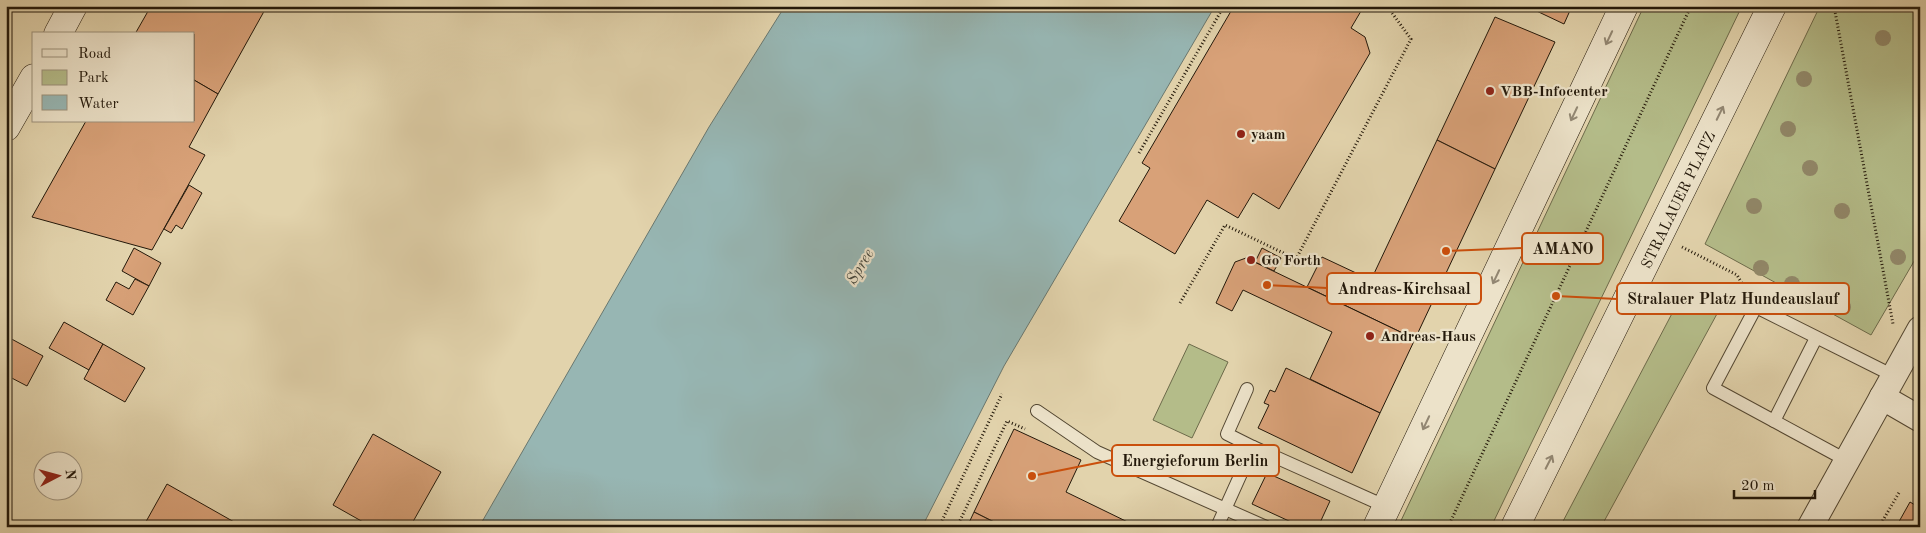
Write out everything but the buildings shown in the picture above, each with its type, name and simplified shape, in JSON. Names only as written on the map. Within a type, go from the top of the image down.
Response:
[{"type":"main road","points":[[59,32],[74,6]]},
{"type":"main road","points":[[1382,517],[1624,6]]},
{"type":"main road","name":"STRALAUER PLATZ","points":[[1516,527],[1772,6]]},
{"type":"main road","points":[[6,127],[32,82]]},
{"type":"street","points":[[1810,527],[1920,330]]},
{"type":"street","points":[[1888,387],[1920,419]]},
{"type":"lane","points":[[1846,460],[1713,388],[1756,307],[1816,338],[1888,387]]},
{"type":"lane","points":[[1774,421],[1816,338]]},
{"type":"lane","points":[[1247,389],[1228,434],[1382,517]]},
{"type":"lane","points":[[1037,411],[1097,452],[1266,527]]},
{"type":"lane","points":[[1217,527],[1253,447]]},
{"type":"path","points":[[1139,153],[1224,6]]},
{"type":"path","points":[[1180,303],[1225,225],[1296,259],[1411,39],[1387,6]]},
{"type":"path","points":[[1448,527],[1691,6]]},
{"type":"path","points":[[1834,6],[1894,330]]},
{"type":"path","points":[[1660,235],[1737,275],[1756,307]]},
{"type":"path","points":[[939,527],[1002,394]]},
{"type":"path","points":[[957,527],[1007,421],[1032,432]]},
{"type":"path","points":[[1879,527],[1900,491]]},
{"type":"green space","points":[[1644,6],[1742,6],[1491,527],[1398,527]]},
{"type":"green space","points":[[1820,6],[1920,6],[1920,251],[1871,335],[1705,244]]},
{"type":"green space","points":[[1688,283],[1724,301],[1601,527],[1560,527]]},
{"type":"green space","points":[[1189,344],[1228,362],[1192,438],[1153,420]]},
{"type":"water","name":"Spree","points":[[785,6],[1215,6],[1004,366],[922,527],[479,527],[709,127]]},
{"type":"place","name":"VBB-Infocenter","points":[[1490,91]]},
{"type":"place","name":"yaam","points":[[1241,134]]},
{"type":"place","name":"AMANO","points":[[1446,251]]},
{"type":"place","name":"Go Forth","points":[[1251,260]]},
{"type":"place","name":"Andreas-Kirchsaal","points":[[1267,285]]},
{"type":"place","name":"Stralauer Platz Hundeauslauf","points":[[1556,296]]},
{"type":"place","name":"Andreas-Haus","points":[[1370,336]]},
{"type":"place","name":"Energieforum Berlin","points":[[1032,476]]}]
